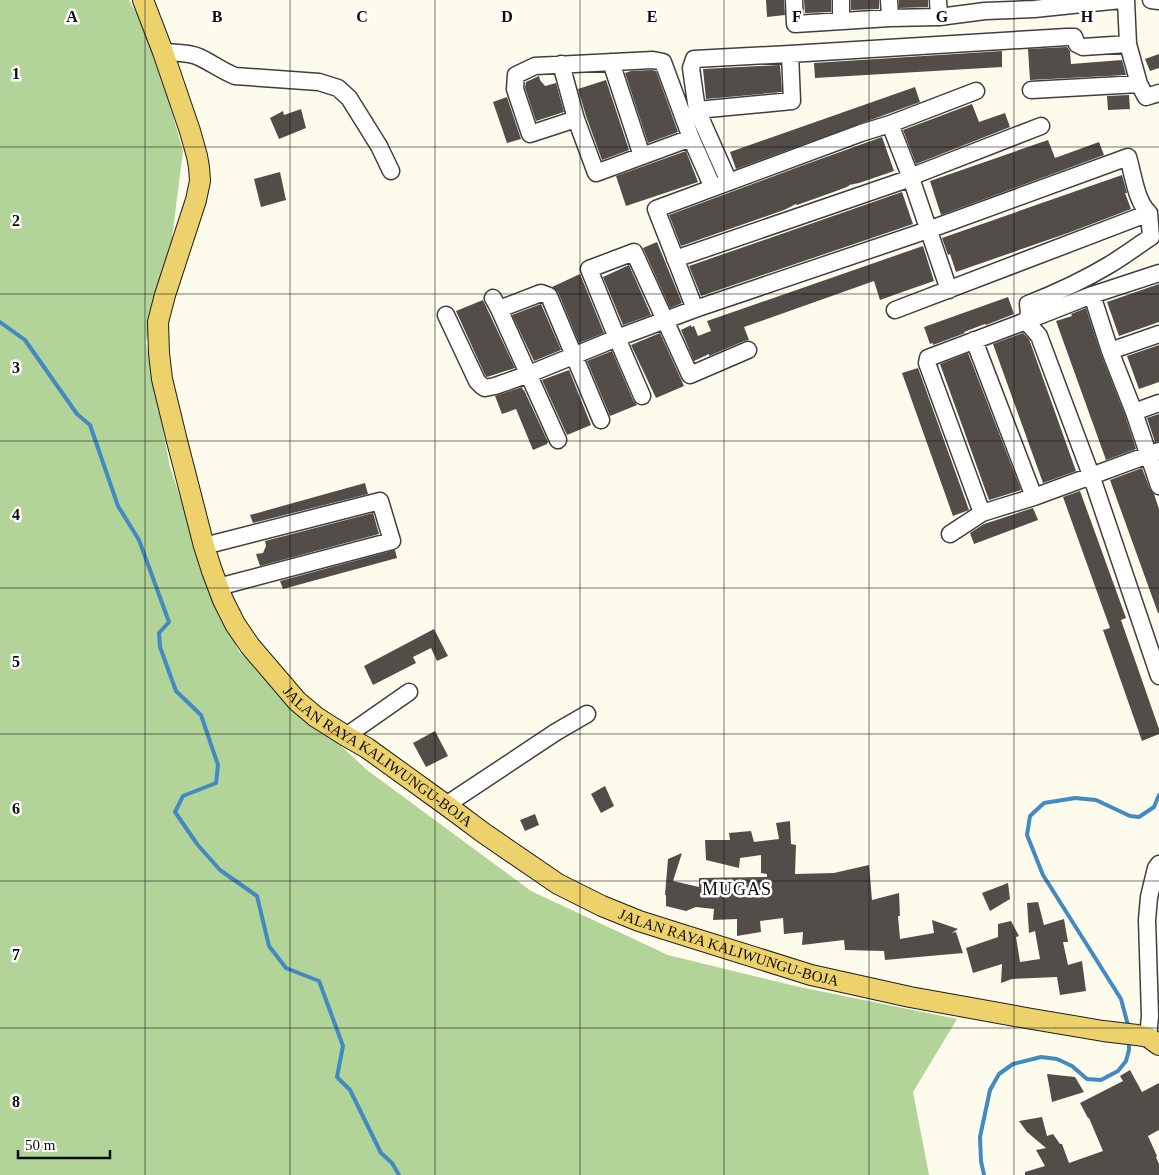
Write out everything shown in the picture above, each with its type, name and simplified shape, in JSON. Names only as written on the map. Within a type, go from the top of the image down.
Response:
[{"type":"main road","name":"JALAN RAYA KALIWUNGU-BOJA","points":[[143,0],[163,52],[197,156],[200,181],[196,200],[160,312],[158,335],[162,379],[176,441],[204,546],[218,587],[235,624],[250,646],[298,701],[316,717],[367,748],[485,834],[558,884],[602,906],[639,921],[811,975],[910,997],[1148,1039]]},
{"type":"street","points":[[794,0],[795,24],[841,20],[938,17],[985,6],[1121,0]]},
{"type":"street","points":[[841,0],[841,20]]},
{"type":"street","points":[[889,0],[890,18]]},
{"type":"street","points":[[938,0],[938,17]]},
{"type":"street","points":[[1126,0],[1128,44],[1139,84],[1146,97],[1159,93]]},
{"type":"street","points":[[1150,0],[1159,1]]},
{"type":"street","points":[[729,182],[697,110],[691,68],[694,59],[1068,37],[1074,37],[1077,44],[1083,47],[1128,44]]},
{"type":"street","points":[[163,52],[198,56],[224,72],[235,76],[318,82],[338,88],[349,98],[392,171]]},
{"type":"street","points":[[697,110],[792,101],[790,54]]},
{"type":"street","points":[[576,118],[530,134],[515,89],[516,75],[535,66],[653,60],[663,62],[691,138],[713,188]]},
{"type":"street","points":[[611,62],[642,156]]},
{"type":"street","points":[[561,64],[576,118],[596,172],[691,138]]},
{"type":"street","points":[[1031,90],[1139,84]]},
{"type":"street","points":[[695,308],[656,209],[976,91]]},
{"type":"street","points":[[890,124],[911,178],[948,290]]},
{"type":"street","points":[[675,259],[911,178],[1041,126]]},
{"type":"street","points":[[446,315],[477,381],[485,388],[488,388],[529,374],[695,308],[928,230],[1128,157],[1136,190],[1144,209],[1149,213],[1152,237],[1107,266],[1054,294],[1028,304],[1029,314],[1026,321]]},
{"type":"street","points":[[895,310],[1149,213]]},
{"type":"street","points":[[642,396],[589,270],[634,252],[690,375],[748,350]]},
{"type":"street","points":[[982,513],[927,363],[928,358],[1092,295],[1159,273]]},
{"type":"street","points":[[558,440],[496,303],[541,293],[549,296],[601,420]]},
{"type":"street","points":[[1092,295],[1110,350],[1134,412],[1153,453],[1159,486]]},
{"type":"street","points":[[1026,321],[1039,336],[1091,475],[1159,676]]},
{"type":"street","points":[[1110,350],[1159,334]]},
{"type":"street","points":[[974,340],[1034,496]]},
{"type":"street","points":[[1134,412],[1159,403]]},
{"type":"street","points":[[950,534],[982,513],[1153,453]]},
{"type":"street","points":[[204,546],[380,501],[392,541],[218,587]]},
{"type":"street","points":[[346,736],[409,692]]},
{"type":"street","points":[[446,804],[556,732],[587,714]]},
{"type":"street","points":[[1148,1039],[1155,1017],[1147,920],[1148,897],[1156,868],[1159,864]]},
{"type":"street","points":[[1148,897],[1159,916]]},
{"type":"green space","points":[[0,0],[129,0],[151,40],[183,151],[171,246],[146,343],[170,467],[208,581],[239,652],[367,770],[531,891],[668,955],[795,986],[957,1019],[913,1092],[929,1175],[0,1175]]},
{"type":"building","points":[[766,0],[784,0],[785,15],[767,17]]},
{"type":"building","points":[[804,0],[831,0],[831,12],[805,13]]},
{"type":"building","points":[[851,0],[879,0],[879,9],[851,10]]},
{"type":"building","points":[[899,0],[928,0],[928,7],[899,8]]},
{"type":"building","points":[[1067,47],[1070,51],[1071,64],[1122,60],[1126,75],[1030,80],[1028,49]]},
{"type":"building","points":[[1002,51],[1002,67],[815,78],[814,63]]},
{"type":"building","points":[[1159,54],[1159,68],[1150,71],[1145,59]]},
{"type":"building","points":[[780,65],[782,92],[706,99],[703,69]]},
{"type":"building","points":[[656,71],[678,132],[648,143],[625,73]]},
{"type":"building","points":[[539,76],[545,86],[556,83],[564,112],[536,121],[525,88],[526,82]]},
{"type":"building","points":[[606,80],[629,150],[602,160],[578,89]]},
{"type":"building","points":[[915,87],[920,102],[736,169],[730,152]]},
{"type":"building","points":[[1129,95],[1130,109],[1108,110],[1107,96]]},
{"type":"building","points":[[507,97],[521,139],[507,143],[493,102]]},
{"type":"building","points":[[972,104],[979,122],[1005,113],[1010,127],[916,164],[903,130]]},
{"type":"building","points":[[301,109],[306,128],[279,139],[270,118],[283,111],[284,115]]},
{"type":"building","points":[[882,137],[894,171],[849,185],[681,246],[669,215]]},
{"type":"building","points":[[1048,140],[1055,158],[1099,142],[1104,155],[941,215],[930,181]]},
{"type":"building","points":[[686,151],[698,182],[626,206],[616,176]]},
{"type":"building","points":[[280,172],[286,200],[261,207],[254,179]]},
{"type":"building","points":[[1122,175],[1127,193],[1125,193],[1131,209],[956,272],[942,238]]},
{"type":"building","points":[[902,192],[913,224],[701,296],[689,266]]},
{"type":"building","points":[[657,242],[682,303],[670,308],[643,248]]},
{"type":"building","points":[[923,246],[934,281],[880,300],[874,281],[744,327],[749,340],[694,361],[681,330],[691,325],[691,327],[694,326],[698,336],[711,331],[707,321]]},
{"type":"building","points":[[629,265],[651,315],[623,325],[603,277]]},
{"type":"building","points":[[580,274],[604,333],[579,343],[558,292],[552,287]]},
{"type":"building","points":[[1159,284],[1159,322],[1119,336],[1107,302]]},
{"type":"building","points":[[1008,297],[1014,314],[933,345],[933,343],[930,344],[924,327]]},
{"type":"building","points":[[483,300],[515,368],[487,377],[456,311]]},
{"type":"building","points":[[541,304],[561,350],[534,361],[512,315]]},
{"type":"building","points":[[1086,308],[1136,449],[1106,460],[1056,321],[1072,316],[1071,314]]},
{"type":"building","points":[[660,333],[684,386],[656,398],[631,345]]},
{"type":"building","points":[[1023,333],[1029,339],[1076,471],[1043,483],[993,344]]},
{"type":"building","points":[[1159,345],[1159,382],[1139,389],[1127,356]]},
{"type":"building","points":[[612,351],[633,400],[637,405],[610,416],[587,361]]},
{"type":"building","points":[[968,353],[1021,490],[989,500],[940,364]]},
{"type":"building","points":[[918,368],[969,510],[953,516],[902,373]]},
{"type":"building","points":[[569,370],[591,425],[567,435],[542,380]]},
{"type":"building","points":[[522,387],[548,442],[533,450],[516,409],[502,414],[495,396]]},
{"type":"building","points":[[1159,414],[1159,441],[1155,442],[1147,418]]},
{"type":"building","points":[[1142,468],[1159,509],[1159,613],[1110,480]]},
{"type":"building","points":[[365,483],[368,494],[253,523],[250,515]]},
{"type":"building","points":[[1080,491],[1126,618],[1121,620],[1159,729],[1159,734],[1142,741],[1103,630],[1110,628],[1063,497]]},
{"type":"building","points":[[1033,508],[1038,520],[974,544],[970,533],[984,524]]},
{"type":"building","points":[[373,513],[379,534],[260,566],[256,554],[263,553],[266,546],[265,541]]},
{"type":"building","points":[[395,550],[397,558],[283,589],[280,581]]},
{"type":"building","points":[[434,629],[448,656],[437,661],[431,648],[413,657],[416,663],[373,685],[364,666]]},
{"type":"building","points":[[435,731],[448,756],[426,767],[413,743]]},
{"type":"building","points":[[605,786],[614,806],[601,813],[591,794]]},
{"type":"building","points":[[535,814],[539,825],[525,831],[520,820]]},
{"type":"building","points":[[790,821],[791,844],[796,845],[795,874],[834,873],[869,865],[872,900],[899,893],[900,939],[934,933],[932,920],[958,929],[952,933],[956,932],[963,953],[885,960],[884,951],[845,950],[844,940],[802,945],[803,932],[784,934],[783,918],[760,921],[761,932],[737,936],[737,919],[713,920],[714,909],[696,907],[686,911],[666,906],[668,859],[682,853],[673,881],[699,887],[699,878],[767,877],[767,874],[761,873],[761,855],[740,858],[739,868],[706,860],[705,840],[730,840],[729,833],[751,831],[754,842],[779,839],[776,823]]},
{"type":"building","points":[[1008,883],[1010,899],[990,911],[982,893]]},
{"type":"building","points":[[1038,902],[1044,925],[1064,919],[1068,942],[1063,942],[1068,965],[1082,961],[1086,991],[1060,995],[1057,977],[1012,979],[1001,983],[1002,964],[973,973],[966,948],[998,937],[998,924],[1011,921],[1019,936],[1016,937],[1020,962],[1040,959],[1035,931],[1029,933],[1027,903]]},
{"type":"building","points":[[1130,1070],[1142,1092],[1159,1083],[1159,1130],[1148,1136],[1157,1156],[1159,1175],[1025,1175],[1025,1172],[1045,1166],[1036,1150],[1046,1148],[1027,1132],[1019,1121],[1042,1117],[1047,1136],[1053,1134],[1062,1144],[1069,1163],[1103,1151],[1089,1118],[1080,1103],[1123,1081],[1120,1076]]},
{"type":"building","points":[[1047,1074],[1075,1077],[1084,1092],[1052,1102]]},
{"type":"waterway","points":[[0,322],[25,340],[77,414],[90,425],[118,506],[139,540],[169,622],[159,633],[160,647],[176,691],[201,715],[218,765],[216,783],[183,796],[175,812],[197,844],[220,870],[257,896],[269,946],[286,968],[319,981],[343,1046],[337,1077],[350,1090],[381,1153],[392,1163],[399,1175]]},
{"type":"waterway","points":[[1129,1029],[1121,999],[1043,875],[1027,835],[1030,816],[1044,803],[1075,798],[1096,800],[1130,816],[1139,817],[1154,807],[1159,795]]},
{"type":"waterway","points":[[984,1175],[981,1161],[980,1137],[990,1090],[999,1074],[1013,1064],[1041,1057],[1057,1059],[1072,1066],[1087,1079],[1101,1080],[1118,1071],[1126,1061],[1129,1041]]},
{"type":"district","name":"MUGAS","points":[[737,889]]}]
